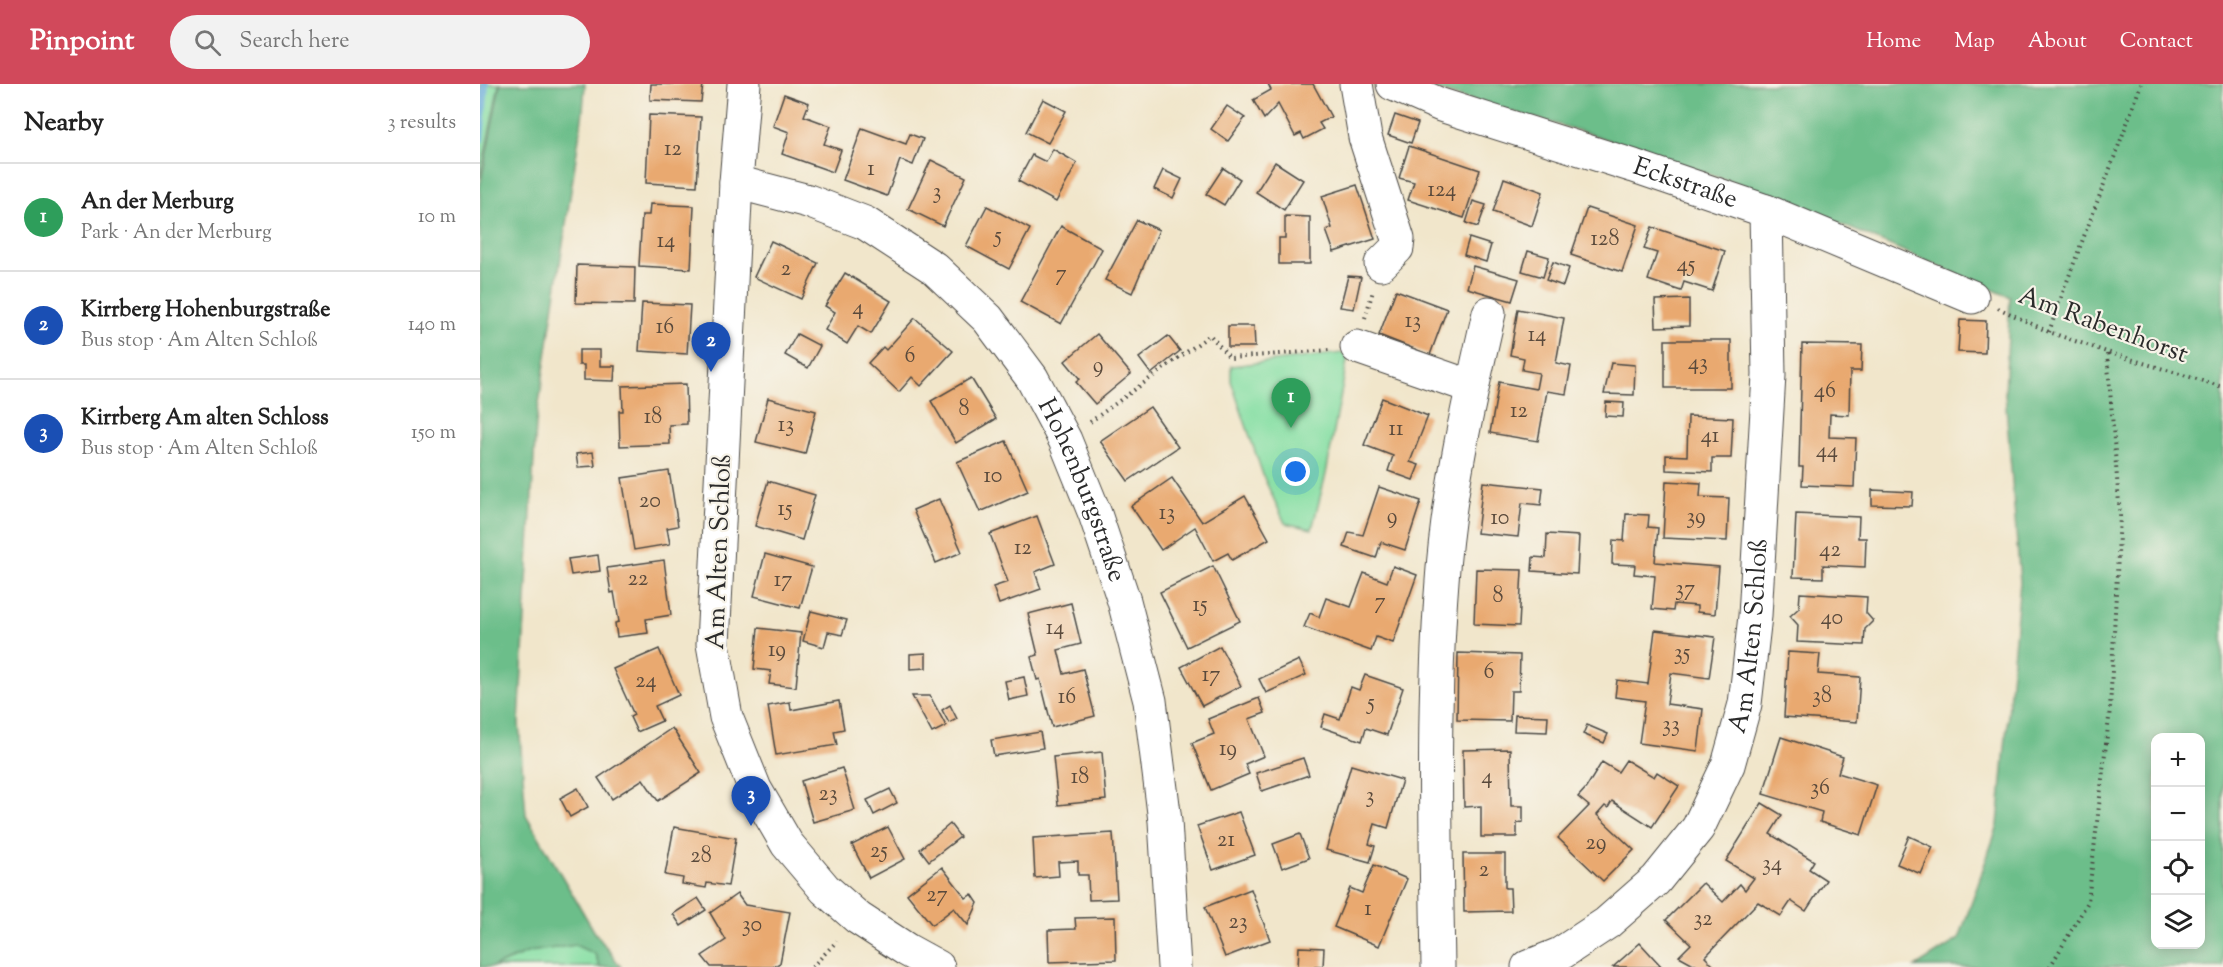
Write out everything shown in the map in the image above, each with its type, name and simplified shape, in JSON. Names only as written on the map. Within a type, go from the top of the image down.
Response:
[{"type":"street","name":"Am Alten Schloß","points":[[744,84],[736,182],[713,644],[726,717],[755,789],[788,844],[825,889],[858,918],[938,967]]},
{"type":"street","points":[[1356,84],[1365,137],[1398,239],[1397,248],[1381,264]]},
{"type":"street","name":"Eckstraße","points":[[1393,84],[1441,105],[1635,166],[1766,212],[1972,297]]},
{"type":"street","name":"Hohenburgstraße","points":[[736,182],[808,201],[865,223],[934,268],[988,319],[1026,369],[1065,440],[1095,514],[1124,601],[1150,701],[1165,820],[1174,967]]},
{"type":"street","name":"Am Alten Schloß","points":[[1528,967],[1561,961],[1656,880],[1698,828],[1728,765],[1745,704],[1755,616],[1768,375],[1766,212]]},
{"type":"street","points":[[1438,967],[1436,769],[1442,580],[1452,502],[1472,387],[1489,313]]},
{"type":"street","points":[[1357,347],[1472,387]]},
{"type":"path","points":[[2049,332],[2073,261],[2121,142],[2141,84]]},
{"type":"path","points":[[1065,440],[1210,335],[1230,358],[1357,347],[1381,264]]},
{"type":"path","name":"Am Rabenhorst","points":[[1972,297],[2049,332],[2223,387]]},
{"type":"path","points":[[2050,967],[2088,902],[2110,709],[2120,516],[2108,352]]},
{"type":"path","points":[[812,967],[858,918]]},
{"type":"green space","points":[[480,84],[499,84],[480,178]]},
{"type":"green space","points":[[500,84],[585,84],[583,111],[536,423],[519,723],[526,815],[594,931],[621,967],[600,967],[595,954],[575,945],[529,952],[493,967],[480,967],[480,187]]},
{"type":"green space","points":[[1414,84],[2223,84],[2223,158],[2220,183],[2223,186],[2223,967],[1915,967],[1959,939],[1998,825],[2020,582],[2005,393],[2010,297],[1782,199],[1591,134]]},
{"type":"green space","points":[[1342,353],[1348,356],[1326,474],[1312,529],[1285,523],[1264,478],[1231,381],[1231,366]]},
{"type":"green space","points":[[575,945],[595,954],[600,967],[493,967],[529,952]]},
{"type":"building","points":[[651,84],[703,84],[701,102],[650,100]]},
{"type":"building","points":[[1268,84],[1313,84],[1331,117],[1319,123],[1323,129],[1304,139],[1301,133],[1295,136],[1278,104],[1264,119],[1253,100],[1271,90]]},
{"type":"building","points":[[784,94],[809,103],[804,116],[831,126],[824,144],[841,150],[833,172],[782,154],[789,132],[773,126]]},
{"type":"building","points":[[1043,99],[1066,111],[1048,143],[1026,132]]},
{"type":"building","points":[[1227,106],[1245,118],[1228,141],[1211,129]]},
{"type":"building","points":[[649,115],[701,117],[697,186],[646,183]]},
{"type":"building","points":[[1395,115],[1418,123],[1411,143],[1388,135]]},
{"type":"building","points":[[862,128],[906,144],[910,134],[923,139],[913,165],[900,160],[887,196],[843,180]]},
{"type":"building","points":[[1409,146],[1480,170],[1464,218],[1408,200],[1414,182],[1399,178]]},
{"type":"building","points":[[1053,149],[1077,163],[1056,202],[1018,181],[1032,155],[1046,162]]},
{"type":"building","points":[[931,160],[966,177],[943,226],[908,209]]},
{"type":"building","points":[[1275,162],[1303,180],[1284,210],[1256,192]]},
{"type":"building","points":[[1223,168],[1240,179],[1224,205],[1206,194]]},
{"type":"building","points":[[1163,170],[1182,179],[1173,198],[1154,189]]},
{"type":"building","points":[[1504,178],[1543,192],[1532,226],[1493,212]]},
{"type":"building","points":[[1357,185],[1375,239],[1334,252],[1326,230],[1332,228],[1322,196]]},
{"type":"building","points":[[1473,201],[1486,205],[1478,227],[1466,223]]},
{"type":"building","points":[[650,204],[694,206],[691,269],[639,266],[642,215],[649,215]]},
{"type":"building","points":[[987,206],[1030,229],[1009,269],[966,246]]},
{"type":"building","points":[[1587,208],[1638,225],[1622,272],[1571,255]]},
{"type":"building","points":[[1285,216],[1310,217],[1310,264],[1279,264],[1279,238],[1285,238]]},
{"type":"building","points":[[1137,220],[1159,230],[1132,293],[1105,280]]},
{"type":"building","points":[[1061,226],[1102,249],[1061,324],[1020,302]]},
{"type":"building","points":[[1652,227],[1725,251],[1712,291],[1684,282],[1681,291],[1648,280],[1657,253],[1644,249]]},
{"type":"building","points":[[1469,238],[1491,245],[1486,262],[1464,255]]},
{"type":"building","points":[[771,241],[818,263],[801,299],[754,277]]},
{"type":"building","points":[[1528,251],[1549,257],[1543,277],[1522,271]]},
{"type":"building","points":[[1553,262],[1569,268],[1563,286],[1546,280]]},
{"type":"building","points":[[577,265],[635,267],[634,304],[576,303]]},
{"type":"building","points":[[1473,266],[1519,279],[1512,301],[1467,288]]},
{"type":"building","points":[[845,273],[891,301],[871,334],[858,326],[847,344],[825,330],[835,312],[825,306]]},
{"type":"building","points":[[1348,276],[1361,277],[1354,309],[1340,307]]},
{"type":"building","points":[[1396,290],[1447,309],[1430,355],[1379,335]]},
{"type":"building","points":[[1689,299],[1689,326],[1656,327],[1655,300]]},
{"type":"building","points":[[642,303],[690,305],[687,354],[639,351]]},
{"type":"building","points":[[1518,309],[1564,318],[1556,363],[1571,366],[1566,394],[1547,391],[1538,441],[1490,433],[1499,382],[1536,389],[1539,373],[1522,370],[1524,358],[1510,355]]},
{"type":"building","points":[[915,318],[953,351],[921,386],[912,377],[899,392],[868,363],[883,347],[886,350]]},
{"type":"building","points":[[1960,320],[1986,321],[1985,353],[1958,352]]},
{"type":"building","points":[[1228,326],[1254,326],[1255,347],[1228,347]]},
{"type":"building","points":[[797,334],[820,346],[808,368],[785,355]]},
{"type":"building","points":[[1097,334],[1131,374],[1095,404],[1076,382],[1080,379],[1065,361]]},
{"type":"building","points":[[1168,336],[1180,351],[1151,374],[1139,358]]},
{"type":"building","points":[[1665,340],[1731,340],[1731,388],[1665,388]]},
{"type":"building","points":[[1802,344],[1862,345],[1861,371],[1850,371],[1849,415],[1830,414],[1829,437],[1856,438],[1854,487],[1802,485],[1803,467],[1799,467]]},
{"type":"building","points":[[579,350],[600,350],[600,366],[615,366],[614,381],[584,380],[584,365],[579,365]]},
{"type":"building","points":[[1611,363],[1635,365],[1634,395],[1604,394]]},
{"type":"building","points":[[971,378],[996,419],[956,443],[931,401]]},
{"type":"building","points":[[686,384],[687,424],[669,425],[670,444],[620,446],[619,411],[623,411],[622,386]]},
{"type":"building","points":[[768,398],[816,411],[805,454],[756,442]]},
{"type":"building","points":[[1382,398],[1428,416],[1410,462],[1419,465],[1413,480],[1388,471],[1393,456],[1364,445]]},
{"type":"building","points":[[1606,402],[1624,403],[1623,417],[1605,416]]},
{"type":"building","points":[[1150,407],[1178,447],[1128,481],[1100,441]]},
{"type":"building","points":[[1688,416],[1733,418],[1731,458],[1712,458],[1712,472],[1666,470],[1666,455],[1687,456]]},
{"type":"building","points":[[1006,441],[1028,491],[980,512],[957,462]]},
{"type":"building","points":[[593,452],[595,466],[578,467],[576,454]]},
{"type":"building","points":[[669,471],[678,526],[667,528],[670,544],[634,550],[622,478]]},
{"type":"building","points":[[1172,478],[1202,522],[1245,496],[1269,539],[1232,560],[1228,553],[1213,561],[1195,527],[1161,550],[1131,506]]},
{"type":"building","points":[[768,481],[815,495],[802,540],[755,526]]},
{"type":"building","points":[[1666,481],[1701,483],[1700,497],[1729,498],[1727,541],[1663,538]]},
{"type":"building","points":[[1483,482],[1543,488],[1541,505],[1522,503],[1518,537],[1477,533]]},
{"type":"building","points":[[1379,487],[1421,501],[1405,550],[1381,542],[1376,558],[1344,547],[1349,532],[1363,535]]},
{"type":"building","points":[[1872,490],[1913,492],[1912,506],[1872,505]]},
{"type":"building","points":[[939,499],[962,552],[936,563],[913,510]]},
{"type":"building","points":[[1626,514],[1649,515],[1648,527],[1658,528],[1655,562],[1719,567],[1715,614],[1697,612],[1697,606],[1674,604],[1673,611],[1652,609],[1655,576],[1634,574],[1635,565],[1612,564],[1613,540],[1624,541]]},
{"type":"building","points":[[1796,514],[1859,517],[1858,538],[1866,538],[1865,567],[1823,565],[1823,578],[1793,577]]},
{"type":"building","points":[[1037,516],[1055,564],[1035,572],[1041,589],[999,604],[993,587],[1008,582],[990,534]]},
{"type":"building","points":[[1547,534],[1579,536],[1577,574],[1532,571],[1533,557],[1546,558]]},
{"type":"building","points":[[765,554],[812,567],[800,608],[754,596]]},
{"type":"building","points":[[598,555],[600,571],[571,575],[568,559]]},
{"type":"building","points":[[664,560],[671,615],[646,619],[648,633],[617,637],[615,623],[619,622],[607,568]]},
{"type":"building","points":[[1213,566],[1240,621],[1187,647],[1160,592]]},
{"type":"building","points":[[1393,566],[1417,575],[1393,643],[1376,637],[1371,651],[1304,627],[1310,613],[1319,617],[1326,598],[1351,607],[1364,573],[1387,582]]},
{"type":"building","points":[[1476,569],[1522,570],[1519,626],[1474,624]]},
{"type":"building","points":[[1800,593],[1867,597],[1866,613],[1873,621],[1865,629],[1864,645],[1797,642],[1798,625],[1790,616],[1799,608]]},
{"type":"building","points":[[1071,603],[1081,644],[1058,650],[1064,674],[1083,669],[1095,716],[1052,727],[1040,679],[1037,680],[1031,657],[1038,655],[1028,614]]},
{"type":"building","points":[[811,611],[847,620],[842,635],[828,632],[824,647],[803,641]]},
{"type":"building","points":[[758,628],[801,633],[796,687],[769,684],[771,671],[754,669]]},
{"type":"building","points":[[1655,630],[1715,637],[1709,678],[1671,673],[1667,704],[1703,709],[1698,751],[1639,743],[1645,701],[1615,697],[1617,680],[1648,684]]},
{"type":"building","points":[[1220,646],[1241,686],[1202,706],[1181,667]]},
{"type":"building","points":[[659,649],[679,695],[655,706],[662,721],[637,732],[630,717],[634,715],[613,669]]},
{"type":"building","points":[[1788,652],[1820,654],[1818,674],[1860,677],[1857,722],[1784,717]]},
{"type":"building","points":[[926,653],[926,668],[910,669],[910,654]]},
{"type":"building","points":[[1458,653],[1520,655],[1519,691],[1511,691],[1510,721],[1457,720]]},
{"type":"building","points":[[1299,660],[1306,675],[1266,693],[1259,679]]},
{"type":"building","points":[[1365,675],[1403,688],[1387,735],[1366,728],[1362,741],[1321,727],[1325,714],[1340,719],[1351,687],[1359,690]]},
{"type":"building","points":[[1024,677],[1028,696],[1009,700],[1005,681]]},
{"type":"building","points":[[912,696],[930,696],[946,726],[932,733]]},
{"type":"building","points":[[1259,698],[1265,713],[1249,719],[1264,756],[1245,764],[1249,774],[1211,790],[1192,743],[1214,734],[1208,719]]},
{"type":"building","points":[[839,701],[844,729],[834,731],[837,745],[776,755],[768,706],[790,702],[791,710]]},
{"type":"building","points":[[950,705],[957,719],[949,723],[942,710]]},
{"type":"building","points":[[1515,715],[1548,716],[1547,732],[1514,731]]},
{"type":"building","points":[[1587,725],[1608,734],[1604,743],[1583,734]]},
{"type":"building","points":[[672,728],[701,773],[658,801],[643,779],[612,799],[598,778]]},
{"type":"building","points":[[1040,732],[1043,748],[994,756],[991,740]]},
{"type":"building","points":[[1781,737],[1843,757],[1838,773],[1877,785],[1861,835],[1820,822],[1822,812],[1763,794]]},
{"type":"building","points":[[1510,749],[1511,806],[1523,806],[1523,822],[1517,823],[1517,837],[1481,837],[1481,806],[1464,807],[1463,750]]},
{"type":"building","points":[[1102,752],[1106,800],[1058,805],[1053,757]]},
{"type":"building","points":[[1303,758],[1309,775],[1262,791],[1256,773]]},
{"type":"building","points":[[1626,760],[1654,777],[1657,772],[1679,786],[1652,827],[1612,801],[1608,808],[1605,806],[1597,815],[1634,850],[1603,881],[1558,838],[1589,806],[1578,797],[1602,762],[1618,772]]},
{"type":"building","points":[[1351,765],[1402,780],[1388,828],[1375,824],[1369,844],[1375,846],[1370,862],[1326,850]]},
{"type":"building","points":[[842,768],[855,810],[813,822],[801,781]]},
{"type":"building","points":[[578,788],[588,807],[570,817],[560,798]]},
{"type":"building","points":[[890,789],[897,803],[874,815],[867,800]]},
{"type":"building","points":[[1762,803],[1782,815],[1770,834],[1814,861],[1809,869],[1826,880],[1806,911],[1791,901],[1781,916],[1758,902],[1705,957],[1714,966],[1699,967],[1679,956],[1691,944],[1666,920],[1703,883],[1723,902],[1740,884],[1745,890],[1754,878],[1726,861]]},
{"type":"building","points":[[1239,812],[1255,855],[1213,870],[1197,826]]},
{"type":"building","points":[[950,824],[960,837],[929,861],[920,849]]},
{"type":"building","points":[[674,827],[736,838],[728,886],[707,883],[706,888],[682,884],[683,878],[665,875]]},
{"type":"building","points":[[888,827],[905,859],[869,878],[852,845]]},
{"type":"building","points":[[1113,833],[1117,899],[1089,900],[1088,875],[1078,875],[1078,861],[1058,862],[1059,876],[1035,878],[1033,838]]},
{"type":"building","points":[[1300,834],[1309,858],[1282,868],[1273,844]]},
{"type":"building","points":[[1909,836],[1933,847],[1921,874],[1897,864]]},
{"type":"building","points":[[1463,854],[1505,854],[1505,888],[1510,888],[1511,911],[1464,912]]},
{"type":"building","points":[[1374,865],[1407,879],[1379,946],[1334,927],[1350,888],[1362,893]]},
{"type":"building","points":[[942,867],[966,898],[972,894],[978,903],[968,925],[954,908],[932,925],[907,894]]},
{"type":"building","points":[[1251,889],[1270,940],[1225,957],[1205,907]]},
{"type":"building","points":[[737,894],[745,905],[790,912],[780,963],[773,967],[711,967],[702,956],[726,940],[710,913]]},
{"type":"building","points":[[698,898],[706,910],[681,926],[673,914]]},
{"type":"building","points":[[1115,917],[1116,960],[1049,962],[1048,930],[1076,929],[1075,918]]},
{"type":"building","points":[[1640,943],[1662,967],[1613,967]]},
{"type":"building","points":[[1299,947],[1324,948],[1323,967],[1298,967]]},
{"type":"waterway","points":[[480,139],[485,84]]},
{"type":"place","name":"Kirrberg Hohenburgstraße","points":[[711,372]]},
{"type":"place","name":"An der Merburg","points":[[1291,428]]},
{"type":"place","name":"Kirrberg Am alten Schloss","points":[[751,826]]}]
